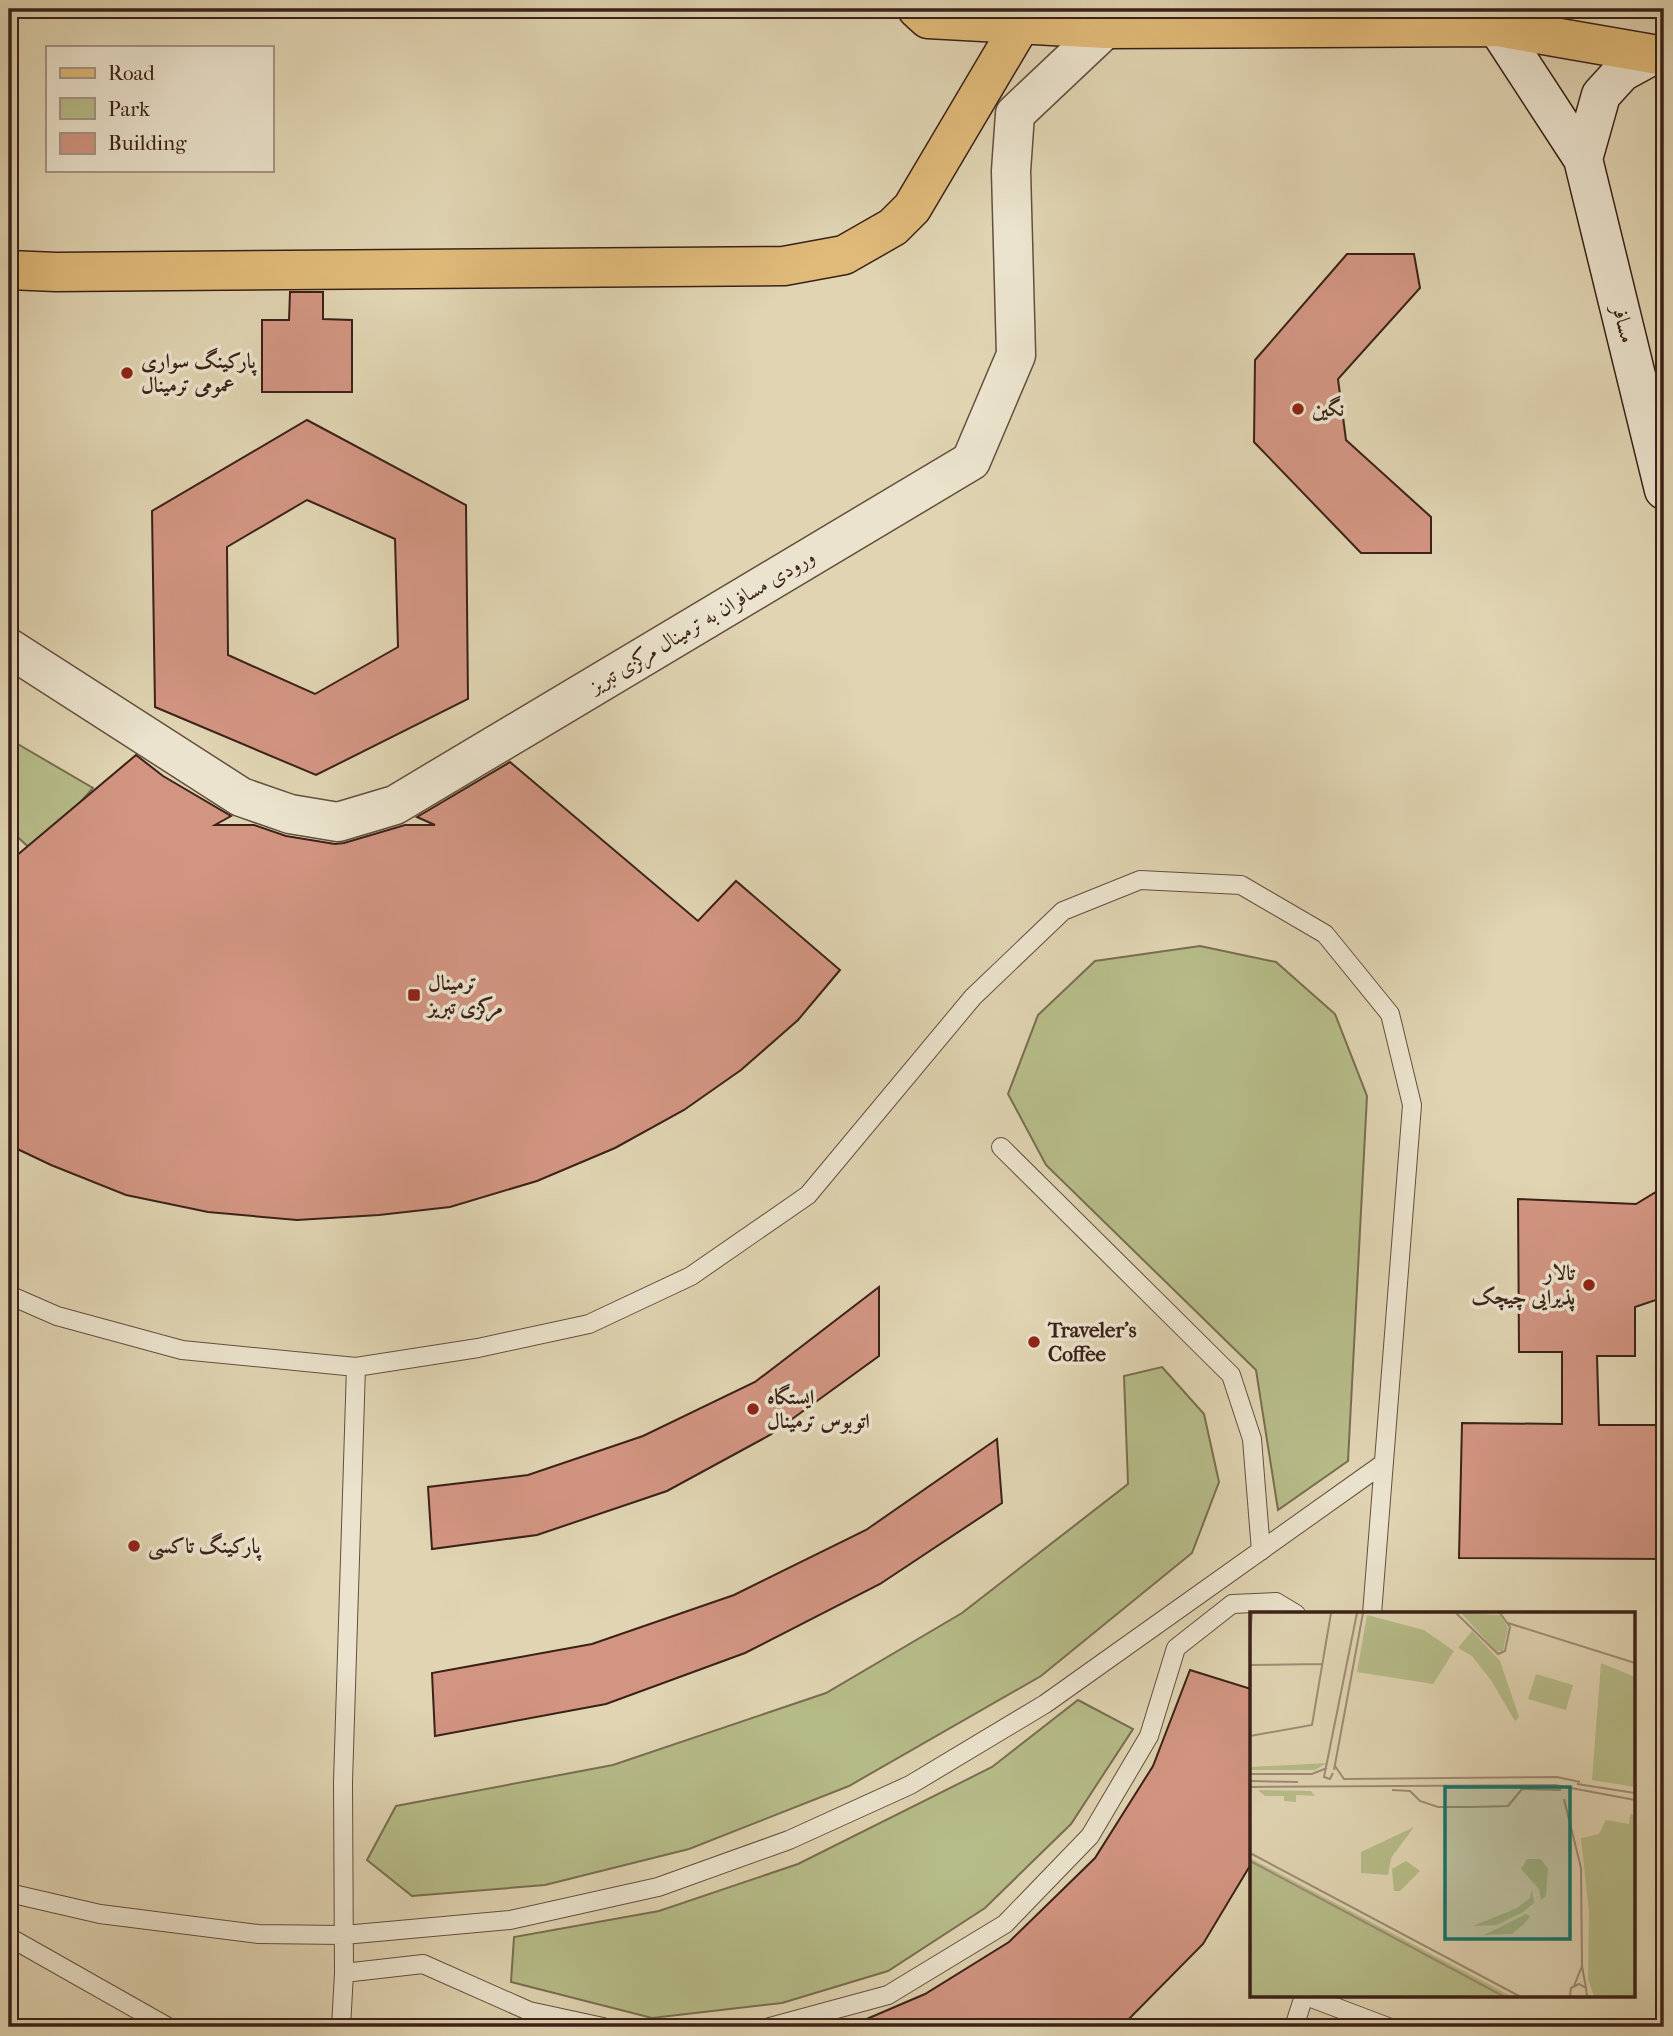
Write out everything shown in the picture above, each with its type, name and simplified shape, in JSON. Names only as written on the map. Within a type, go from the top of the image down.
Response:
[{"type":"main road","points":[[917,9],[928,19],[1105,29],[1497,27],[1659,55]]},
{"type":"main road","points":[[9,270],[56,272],[784,266],[844,256],[893,227],[912,208],[1021,24]]},
{"type":"street","points":[[1497,27],[1583,159]]},
{"type":"street","name":"ورودی مسافران به ترمینال مرکزی تبریز","points":[[9,648],[241,796],[290,814],[338,822],[395,804],[971,461],[1016,355],[1010,172],[1015,114],[1105,29]]},
{"type":"street","points":[[1583,159],[1601,95],[1622,72],[1659,55]]},
{"type":"street","name":"مسافر","points":[[1583,159],[1664,489]]},
{"type":"lane","points":[[9,1295],[57,1316],[182,1350],[356,1367],[478,1348],[589,1324],[691,1276],[808,1195],[973,997],[1063,911],[1140,880],[1241,885],[1325,934],[1390,1014],[1412,1105],[1372,1612]]},
{"type":"lane","points":[[1001,1147],[1231,1375],[1252,1439],[1261,1551]]},
{"type":"lane","points":[[341,2027],[344,1973],[343,1783],[356,1367]]},
{"type":"lane","points":[[9,1893],[113,1916],[258,1934],[344,1935],[510,1920],[658,1886],[789,1840],[910,1785],[1045,1704],[1384,1463]]},
{"type":"lane","points":[[770,2027],[888,1995],[1005,1924],[1090,1836],[1149,1736],[1176,1647],[1232,1604],[1276,1602],[1293,1612]]},
{"type":"lane","points":[[9,1937],[168,2027]]},
{"type":"lane","points":[[344,1973],[423,1964],[529,2011],[603,2027]]},
{"type":"lane","points":[[1294,2027],[1305,1997]]},
{"type":"lane","points":[[1308,1997],[1388,2027]]},
{"type":"green space","points":[[16,743],[93,788],[35,853],[9,829],[9,749]]},
{"type":"green space","points":[[1200,946],[1276,962],[1335,1014],[1367,1096],[1348,1461],[1278,1510],[1256,1370],[1046,1165],[1008,1094],[1038,1015],[1095,961]]},
{"type":"green space","points":[[1162,1367],[1204,1414],[1219,1482],[1192,1553],[1041,1676],[849,1786],[689,1849],[545,1885],[412,1896],[367,1860],[396,1806],[613,1765],[826,1693],[962,1613],[1128,1484],[1124,1376]]},
{"type":"green space","points":[[1078,1700],[1133,1729],[1071,1824],[985,1908],[888,1971],[782,2003],[652,2018],[511,1982],[514,1937],[659,1911],[798,1864],[992,1767]]},
{"type":"building","name":"نگین","points":[[1347,254],[1414,254],[1420,288],[1338,379],[1346,440],[1431,517],[1431,553],[1361,553],[1254,442],[1255,360]]},
{"type":"building","points":[[290,292],[323,292],[323,319],[352,320],[352,392],[262,392],[262,320],[289,320]]},
{"type":"building","points":[[307,420],[466,505],[468,699],[316,775],[155,707],[152,511]],"holes":[[[307,500],[395,539],[398,647],[315,694],[228,655],[227,547]]]},
{"type":"building","name":"ترمینال مرکزی تبریز","points":[[136,755],[163,776],[231,816],[215,825],[254,825],[286,836],[335,844],[405,825],[435,825],[417,817],[510,762],[698,921],[736,881],[840,970],[798,1020],[741,1070],[684,1110],[615,1148],[537,1181],[450,1207],[297,1220],[208,1212],[126,1195],[9,1145],[9,862]]},
{"type":"building","points":[[1664,1187],[1664,1255],[1660,1257],[1660,1292],[1656,1300],[1635,1307],[1635,1356],[1597,1356],[1599,1425],[1664,1425],[1664,1559],[1459,1558],[1462,1423],[1562,1424],[1562,1352],[1519,1352],[1518,1199],[1636,1204]]},
{"type":"building","name":"ایستگاه اتوبوس ترمینال","points":[[879,1287],[879,1356],[770,1435],[667,1491],[537,1535],[432,1549],[428,1487],[528,1475],[643,1436],[755,1382]]},
{"type":"building","points":[[997,1439],[1002,1503],[880,1584],[745,1653],[606,1704],[435,1736],[432,1673],[592,1644],[734,1595],[866,1530]]},
{"type":"building","points":[[1190,1670],[1250,1689],[1250,1866],[1203,1944],[1121,2027],[848,2027],[925,1994],[1009,1942],[1095,1858],[1153,1766]]},
{"type":"place","name":"پارکینگ سواری عمومی ترمینال","points":[[127,373]]},
{"type":"place","name":"نگین","points":[[1298,409]]},
{"type":"place","name":"ترمینال مرکزی تبریز","points":[[414,995]]},
{"type":"place","name":"تالار پذیرایی چیچک","points":[[1589,1285]]},
{"type":"place","name":"Traveler's Coffee","points":[[1034,1342]]},
{"type":"place","name":"ایستگاه اتوبوس ترمینال","points":[[753,1409]]},
{"type":"place","name":"پارکینگ تاکسی","points":[[134,1546]]}]
